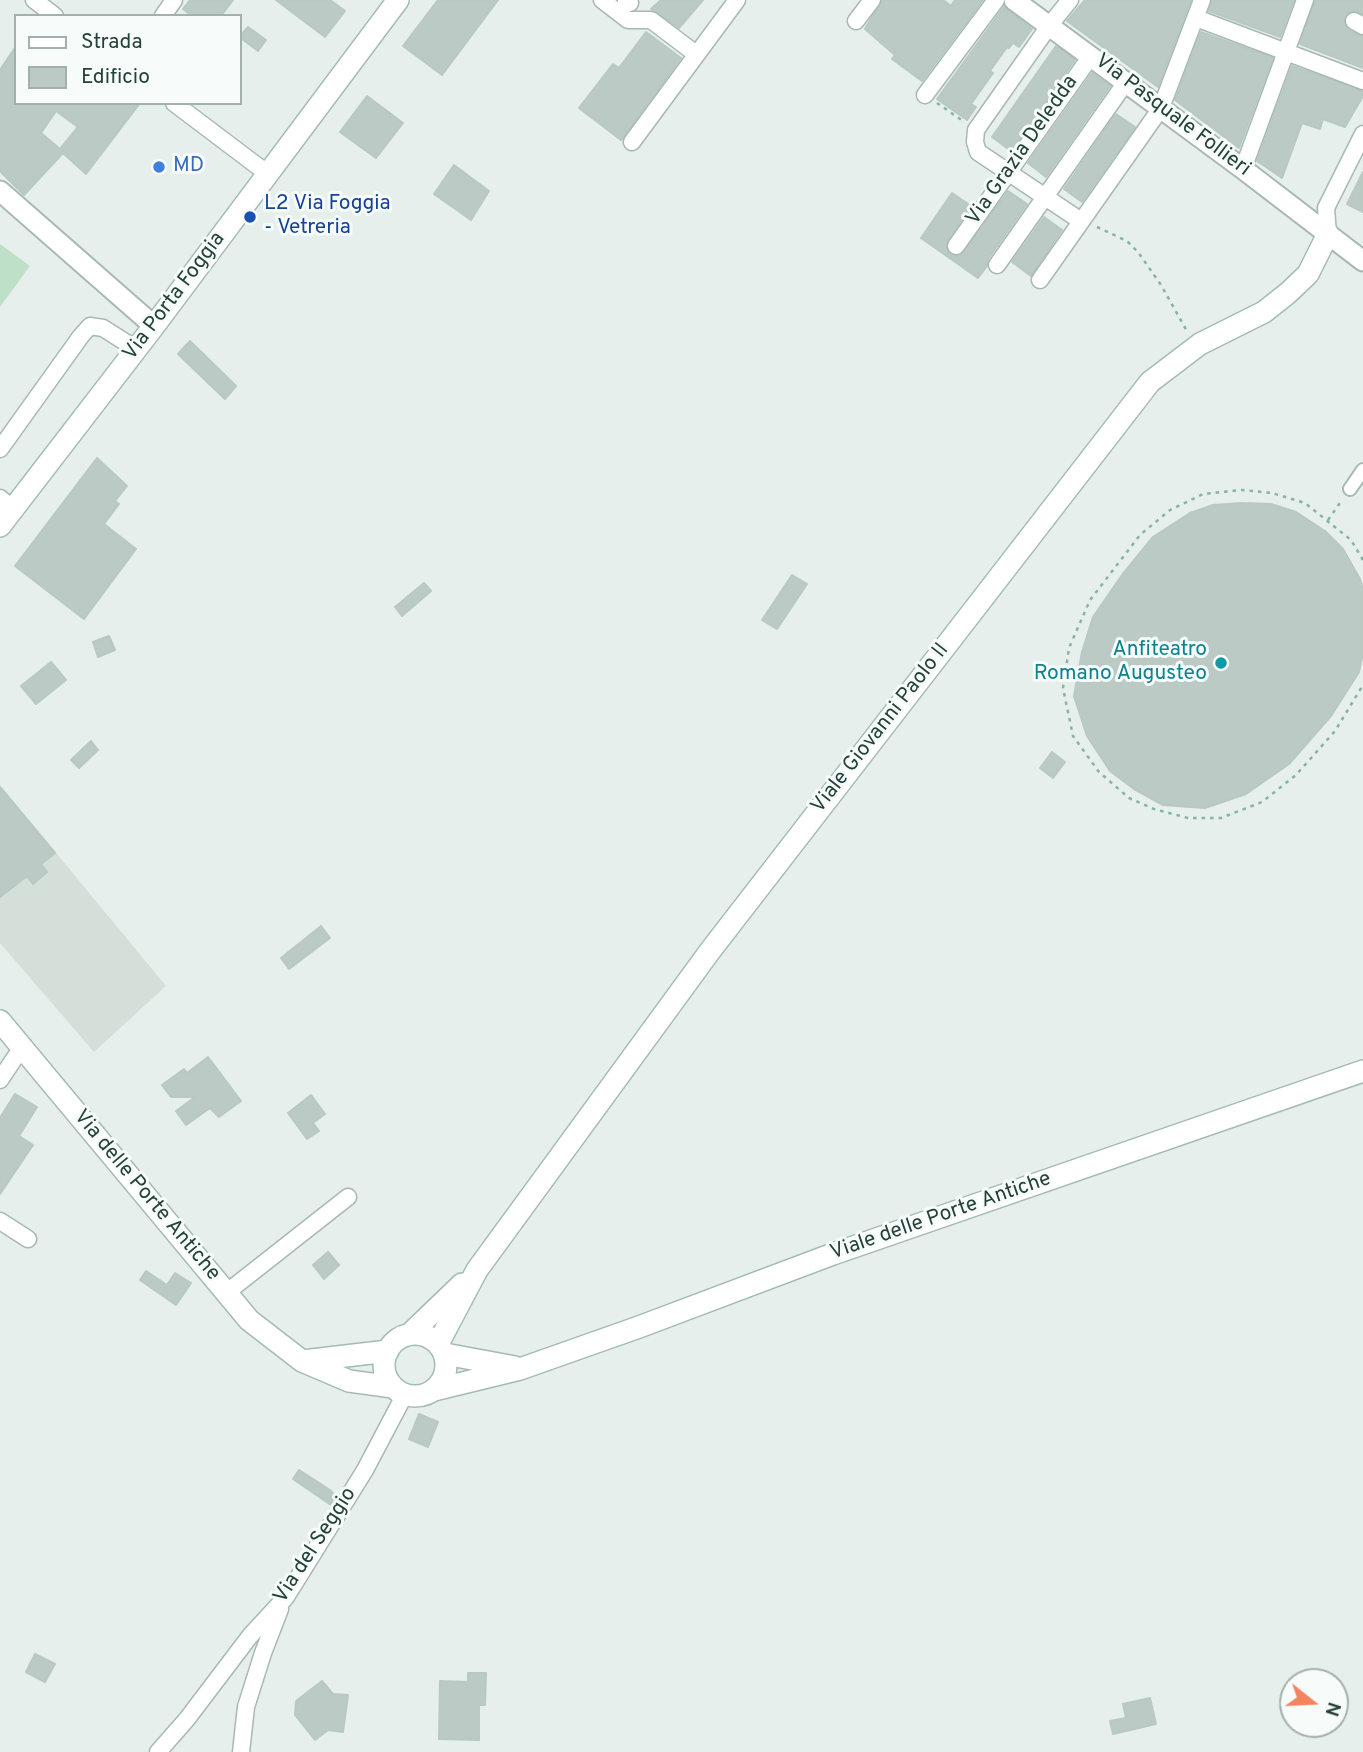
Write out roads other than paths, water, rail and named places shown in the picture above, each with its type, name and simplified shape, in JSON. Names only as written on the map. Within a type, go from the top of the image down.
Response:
[{"type":"main road","name":"Via Porta Foggia","points":[[4,511],[154,326],[398,0]]},
{"type":"main road","name":"Viale Giovanni Paolo II","points":[[477,1270],[710,951],[1150,382],[1195,347],[1264,313],[1308,274],[1328,234]]},
{"type":"main road","name":"Via delle Porte Antiche","points":[[0,1021],[249,1320],[302,1361],[349,1381],[399,1390]]},
{"type":"main road","name":"Viale delle Porte Antiche","points":[[434,1390],[520,1368],[639,1327],[833,1254],[1363,1071]]},
{"type":"main road","points":[[410,1334],[477,1270]]},
{"type":"main road","points":[[477,1270],[441,1349],[446,1372],[434,1390],[420,1395],[399,1390],[385,1372],[387,1351],[397,1339],[410,1334],[423,1334],[441,1349],[520,1368]]},
{"type":"main road","points":[[302,1361],[387,1351]]},
{"type":"street","points":[[34,0],[52,14]]},
{"type":"street","points":[[602,0],[628,20],[651,20],[696,54]]},
{"type":"street","points":[[632,142],[737,0]]},
{"type":"street","points":[[856,21],[873,0]]},
{"type":"street","points":[[925,95],[996,0]]},
{"type":"street","name":"Via Pasquale Follieri","points":[[1014,0],[1363,261]]},
{"type":"street","points":[[1070,0],[976,130],[975,142],[978,152],[1081,221]]},
{"type":"street","points":[[1040,280],[1161,108],[1202,0]]},
{"type":"street","points":[[1243,169],[1305,0]]},
{"type":"street","points":[[1196,18],[1363,81]]},
{"type":"street","name":"Via Grazia Deledda","points":[[956,246],[1091,56]]},
{"type":"street","points":[[997,265],[1126,82]]},
{"type":"street","points":[[177,105],[268,174]]},
{"type":"street","points":[[1328,234],[1326,208],[1359,153],[1363,134]]},
{"type":"street","points":[[0,191],[154,326]]},
{"type":"street","points":[[0,449],[90,326],[103,328],[136,349]]},
{"type":"street","points":[[1350,489],[1363,470]]},
{"type":"street","points":[[0,1080],[22,1047]]},
{"type":"street","points":[[226,1293],[348,1197]]},
{"type":"street","points":[[0,1221],[28,1239]]},
{"type":"street","name":"Via del Seggio","points":[[158,1752],[187,1719],[250,1636],[283,1600],[365,1470],[399,1390]]},
{"type":"street","points":[[241,1752],[246,1707],[262,1653],[283,1600]]},
{"type":"place","name":"MD","points":[[159,167]]},
{"type":"place","name":"L2 Via Foggia - Vetreria","points":[[250,217]]},
{"type":"place","name":"Anfiteatro Romano Augusteo","points":[[1221,663]]}]
